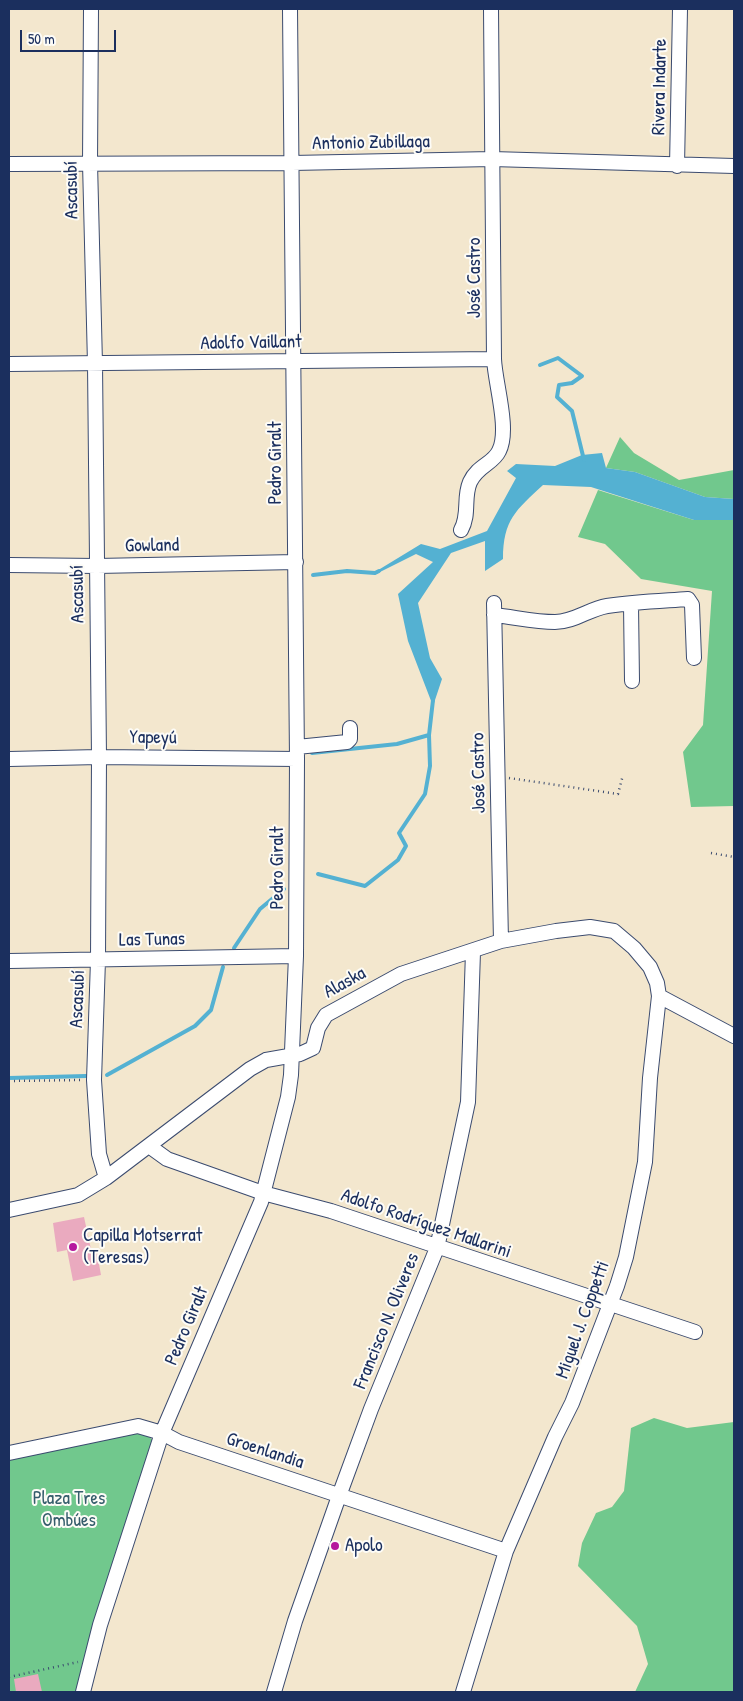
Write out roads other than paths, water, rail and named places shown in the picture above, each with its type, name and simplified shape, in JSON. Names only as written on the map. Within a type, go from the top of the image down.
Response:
[{"type":"street","name":"Ascasubí","points":[[91,9],[90,163],[95,364],[99,756],[98,960],[94,1080],[98,1154],[106,1178]]},
{"type":"street","name":"Pedro Giralt","points":[[83,1692],[91,1660],[162,1432],[263,1193],[288,1098],[292,1055],[296,956],[297,753],[290,9]]},
{"type":"street","name":"José Castro","points":[[461,530],[467,515],[465,499],[470,482],[476,471],[499,452],[502,444],[500,397],[494,359],[491,9]]},
{"type":"street","name":"Rivera Indarte","points":[[677,166],[680,9]]},
{"type":"street","name":"Antonio Zubillaga","points":[[9,164],[292,163],[492,159],[677,166],[734,166]]},
{"type":"street","name":"Adolfo Vaillant","points":[[9,364],[494,359]]},
{"type":"street","name":"Gowland","points":[[9,565],[97,566],[296,562]]},
{"type":"street","points":[[632,681],[631,605],[643,601],[688,599],[692,605],[694,658]]},
{"type":"street","name":"José Castro","points":[[501,941],[494,609],[556,622],[571,620],[586,612],[606,606],[631,605]]},
{"type":"street","name":"Yapeyú","points":[[9,759],[297,753],[347,742],[350,739],[350,728]]},
{"type":"street","name":"Alaska","points":[[9,1210],[78,1195],[106,1178],[250,1070],[266,1060],[307,1052],[313,1048],[321,1020],[334,1010],[401,974],[473,952],[501,941],[590,927],[614,931],[634,948]]},
{"type":"street","name":"Miguel J. Coppetti","points":[[462,1692],[506,1551],[555,1437],[572,1403],[610,1305],[626,1257],[645,1162],[650,1078],[659,996],[657,983],[650,967],[634,948]]},
{"type":"street","name":"Francisco N. Oliveres","points":[[274,1692],[295,1621],[339,1496],[371,1409],[437,1248],[468,1102],[473,952]]},
{"type":"street","name":"Las Tunas","points":[[9,961],[296,956]]},
{"type":"street","points":[[659,996],[734,1036]]},
{"type":"street","name":"Adolfo Rodríguez Mallarini","points":[[149,1146],[167,1159],[263,1193],[331,1211],[437,1248],[694,1332]]},
{"type":"street","name":"Groenlandia","points":[[9,1453],[138,1426],[162,1432],[179,1442],[506,1551]]},
{"type":"water","points":[[602,453],[606,468],[635,472],[705,497],[734,499],[734,520],[694,520],[591,487],[543,485],[518,509],[513,517],[505,534],[503,559],[485,571],[485,541],[451,553],[418,603],[430,658],[442,679],[433,706],[408,641],[398,594],[433,562],[416,554],[376,574],[375,572],[421,544],[440,549],[487,531],[516,478],[507,471],[516,464],[555,466],[582,455]]},
{"type":"waterway","points":[[540,365],[558,358],[582,376],[572,383],[559,385],[557,397],[572,411],[584,460]]},
{"type":"waterway","points":[[313,575],[347,571],[375,573],[379,571]]},
{"type":"waterway","points":[[318,874],[365,886],[398,860],[406,846],[399,833],[425,794],[430,766],[429,735],[433,700]]},
{"type":"waterway","points":[[312,753],[397,744],[429,735]]},
{"type":"waterway","points":[[234,948],[260,909],[284,889]]},
{"type":"waterway","points":[[107,1075],[195,1026],[211,1010],[223,967]]},
{"type":"waterway","points":[[9,1078],[86,1076]]},
{"type":"place","name":"Capilla Motserrat (Teresas)","points":[[73,1247]]},
{"type":"place","name":"Apolo","points":[[335,1546]]},
{"type":"park label","name":"Plaza Tres Ombúes","points":[[69,1510]]}]
